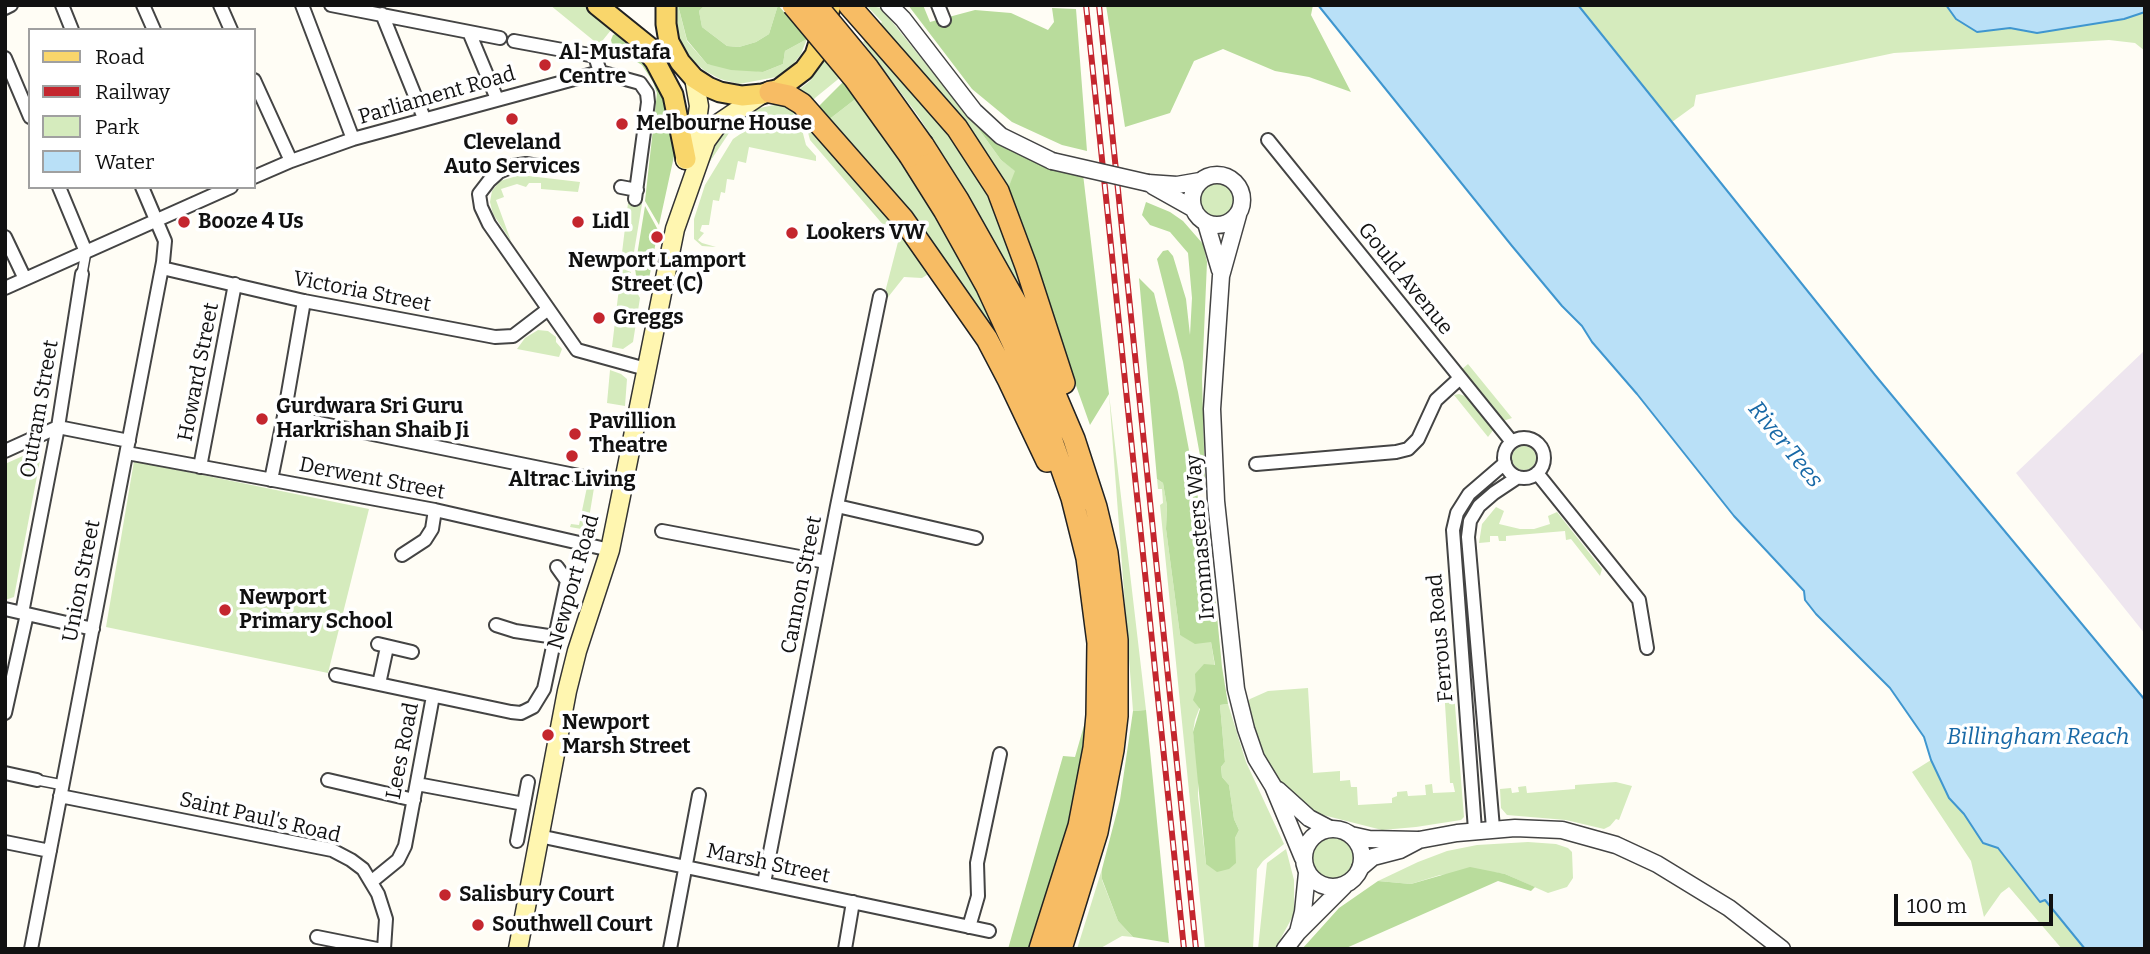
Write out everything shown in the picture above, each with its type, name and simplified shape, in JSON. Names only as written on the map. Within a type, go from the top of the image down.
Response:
[{"type":"highway","points":[[793,5],[964,210],[1016,303],[1074,439],[1096,507],[1114,595],[1117,640],[1116,716],[1106,792],[1097,832],[1061,949]]},
{"type":"highway","points":[[816,5],[868,68],[916,150],[975,264],[1032,384],[1072,498],[1087,558],[1094,602],[1099,676],[1094,748],[1079,827],[1040,949]]},
{"type":"highway","points":[[849,5],[957,128],[998,191],[1026,266],[1093,471],[1096,507]]},
{"type":"highway","points":[[766,93],[796,99],[808,110],[904,219],[949,282],[986,340],[1026,416],[1057,486],[1094,602]]},
{"type":"main road","points":[[597,5],[638,40],[708,87],[730,95],[766,93],[788,84],[810,63],[819,45],[831,6]]},
{"type":"main road","points":[[666,5],[669,42],[675,55],[691,75]]},
{"type":"main road","points":[[638,40],[655,61],[673,95],[686,159]]},
{"type":"main road","name":"Newport Road","points":[[675,229],[675,205],[698,114],[698,92],[691,75]]},
{"type":"main road","name":"Newport Road","points":[[518,949],[538,836],[577,651],[610,550],[675,229],[706,141],[719,123],[766,93]]},
{"type":"street","points":[[5,8],[12,5]]},
{"type":"street","points":[[62,5],[71,28]]},
{"type":"street","points":[[143,5],[153,28]]},
{"type":"street","points":[[220,5],[230,28]]},
{"type":"street","points":[[302,5],[353,139]]},
{"type":"street","points":[[331,5],[595,56],[600,72]]},
{"type":"street","name":"Ironmasters Way","points":[[889,5],[899,12],[974,111],[1001,136],[1052,161],[1148,183],[1177,185],[1216,175],[1234,181],[1240,188],[1242,207],[1221,276],[1213,410],[1216,501],[1236,689],[1256,758],[1273,786]]},
{"type":"street","points":[[938,5],[944,20]]},
{"type":"street","points":[[382,14],[424,118]]},
{"type":"street","points":[[470,32],[496,99]]},
{"type":"street","points":[[5,58],[28,112]]},
{"type":"street","name":"Parliament Road","points":[[256,176],[353,139],[600,72],[640,83],[647,93],[636,195],[621,187]]},
{"type":"street","points":[[256,84],[291,161]]},
{"type":"street","name":"Gould Avenue","points":[[1268,140],[1512,442]]},
{"type":"street","points":[[544,167],[524,164],[499,172],[489,181],[479,194],[481,207],[489,224],[577,350],[646,369]]},
{"type":"street","points":[[1194,209],[1193,195],[1200,181]]},
{"type":"street","name":"Ironmasters Way","points":[[1148,183],[1194,209],[1206,223],[1214,243],[1221,276]]},
{"type":"street","points":[[60,189],[86,252]]},
{"type":"street","name":"Union Street","points":[[31,949],[166,241],[143,189]]},
{"type":"street","points":[[5,288],[225,189]]},
{"type":"street","points":[[1206,223],[1222,225],[1231,222],[1238,215]]},
{"type":"street","points":[[5,237],[24,279]]},
{"type":"street","name":"Outram Street","points":[[5,713],[58,427],[86,252]]},
{"type":"street","name":"Victoria Street","points":[[162,268],[304,301],[495,337],[513,336],[547,310]]},
{"type":"street","name":"Howard Street","points":[[200,467],[235,284]]},
{"type":"street","name":"Cannon Street","points":[[764,883],[836,506],[880,296]]},
{"type":"street","points":[[271,480],[304,301]]},
{"type":"street","points":[[1256,464],[1408,449],[1418,439],[1436,400],[1460,377]]},
{"type":"street","points":[[284,416],[599,480]]},
{"type":"street","points":[[5,450],[58,427]]},
{"type":"street","name":"Derwent Street","points":[[58,427],[200,467],[435,510],[610,550]]},
{"type":"street","points":[[1527,438],[1541,446],[1544,461],[1537,473],[1518,477],[1505,463],[1505,453],[1512,442],[1527,438]]},
{"type":"street","name":"Ferrous Road","points":[[1475,830],[1453,530],[1457,513],[1469,494],[1505,463]]},
{"type":"street","points":[[1537,473],[1639,600],[1647,648]]},
{"type":"street","name":"Ferrous Road","points":[[1493,828],[1468,537],[1471,521],[1479,506],[1518,477]]},
{"type":"street","points":[[836,506],[976,538]]},
{"type":"street","points":[[402,555],[425,540],[432,529],[435,510]]},
{"type":"street","points":[[662,531],[826,562]]},
{"type":"street","name":"Lees Road","points":[[372,882],[398,860],[405,846],[433,696],[521,713],[533,707],[544,689],[567,581],[557,567]]},
{"type":"street","points":[[5,609],[93,629]]},
{"type":"street","points":[[496,625],[555,637]]},
{"type":"street","points":[[379,684],[383,645],[412,652]]},
{"type":"street","points":[[336,675],[433,696]]},
{"type":"street","points":[[969,927],[978,896],[976,863],[1000,754]]},
{"type":"street","points":[[5,773],[37,780],[62,791]]},
{"type":"street","points":[[328,780],[414,800]]},
{"type":"street","points":[[517,841],[528,782]]},
{"type":"street","points":[[416,784],[524,804]]},
{"type":"street","points":[[1273,786],[1309,818],[1330,829],[1369,839],[1402,838],[1419,841]]},
{"type":"street","points":[[1273,786],[1305,865],[1315,882],[1326,887],[1344,886]]},
{"type":"street","name":"Saint Paul's Road","points":[[62,791],[332,850],[357,864],[372,882],[386,919],[384,949]]},
{"type":"street","points":[[670,949],[699,795]]},
{"type":"street","points":[[1360,868],[1373,857],[1400,850],[1419,841],[1475,830],[1537,828],[1562,831],[1626,849],[1682,878],[1729,908],[1782,949]]},
{"type":"street","points":[[1298,932],[1303,912],[1305,849],[1314,836],[1330,829]]},
{"type":"street","points":[[1285,949],[1298,932],[1357,876],[1362,861],[1360,846],[1351,835]]},
{"type":"street","name":"Marsh Street","points":[[538,836],[989,931]]},
{"type":"street","points":[[5,842],[50,851]]},
{"type":"street","points":[[845,949],[853,902]]},
{"type":"street","points":[[324,942],[377,949]]},
{"type":"shaded area","points":[[2145,350],[2145,634],[2016,473]]},
{"type":"green space","points":[[550,5],[583,5],[611,30],[599,45]]},
{"type":"green space","points":[[676,5],[687,41],[707,64],[763,72],[783,64],[785,51],[807,39],[792,66],[776,77],[739,84],[720,79],[691,59],[676,31]]},
{"type":"green space","points":[[678,5],[705,5],[699,11],[702,27],[727,46],[739,47],[756,42],[769,34],[778,5],[807,39],[785,51],[783,64],[763,72],[731,70],[707,64],[687,40]]},
{"type":"green space","points":[[705,5],[778,5],[769,34],[756,42],[739,47],[727,46],[702,27],[699,11]]},
{"type":"green space","points":[[866,5],[881,8],[965,110],[1001,160],[1016,171],[1007,191],[877,28],[882,22]]},
{"type":"green space","points":[[908,5],[923,5],[930,22],[975,10],[1011,13],[1048,30],[1054,22],[1052,8],[1076,9],[1087,151],[1062,145],[1012,122],[972,89]]},
{"type":"green space","points":[[1106,5],[1313,5],[1311,15],[1351,92],[1309,77],[1275,71],[1223,49],[1194,61],[1170,113],[1125,127]]},
{"type":"green space","points":[[1578,5],[1946,5],[1956,19],[1977,32],[2010,28],[2037,33],[2124,19],[2145,12],[2145,51],[2135,43],[2109,40],[1894,53],[1696,95],[1694,106],[1672,122]]},
{"type":"green space","points":[[617,33],[640,54],[660,81],[676,147],[659,225],[645,201],[657,93],[642,65],[613,48],[611,40]]},
{"type":"green space","points":[[867,38],[981,169],[1055,364],[965,190],[919,117],[863,42]]},
{"type":"green space","points":[[826,59],[842,76],[811,104],[797,91],[810,81]]},
{"type":"green space","points":[[845,80],[858,97],[827,121],[816,109]]},
{"type":"green space","points":[[858,97],[934,212],[988,308],[1022,391],[827,121]]},
{"type":"green space","points":[[784,103],[801,112],[739,124],[729,133],[705,169],[717,134],[745,111]]},
{"type":"green space","points":[[965,110],[1083,174],[1109,394],[1090,425],[1007,191],[1015,171],[1001,160]]},
{"type":"green space","points":[[807,119],[933,271],[922,278],[904,277],[885,301],[883,300],[898,242],[810,140]]},
{"type":"green space","points":[[800,122],[806,145],[816,156],[816,161],[749,147],[746,163],[738,161],[734,180],[727,179],[725,193],[721,192],[719,201],[713,200],[709,225],[702,225],[700,231],[704,233],[698,240],[716,247],[702,246],[694,239],[694,219],[705,185],[733,139],[752,126]]},
{"type":"green space","points":[[520,175],[580,182],[578,192],[541,189],[541,183],[529,183],[526,187],[517,184],[501,189],[504,197],[496,200],[511,241],[493,214],[490,202],[492,191],[500,181]]},
{"type":"green space","points":[[1218,181],[1231,187],[1237,200],[1231,213],[1218,219],[1205,213],[1199,200],[1205,187]]},
{"type":"green space","points":[[1146,202],[1183,221],[1203,244],[1207,262],[1202,379],[1205,483],[1183,362],[1157,259],[1163,251],[1168,250],[1173,256],[1186,299],[1190,335],[1192,298],[1188,253],[1170,232],[1150,225],[1142,215]]},
{"type":"green space","points":[[628,203],[642,204],[632,264],[629,265],[621,261]]},
{"type":"green space","points":[[645,206],[658,230],[649,279],[637,283],[635,268]]},
{"type":"green space","points":[[623,269],[631,272],[631,282],[640,298],[633,342],[623,349],[612,347]]},
{"type":"green space","points":[[1139,278],[1154,293],[1178,392],[1199,503],[1206,504],[1228,704],[1220,705],[1225,762],[1221,767],[1222,777],[1229,785],[1234,819],[1239,830],[1235,838],[1236,863],[1229,869],[1217,872],[1206,864],[1193,732],[1200,709],[1193,700],[1196,691],[1195,674],[1204,664],[1215,665],[1211,642],[1195,644],[1180,635],[1166,529],[1167,506],[1163,483],[1157,479]]},
{"type":"green space","points":[[538,330],[548,331],[556,337],[556,342],[562,349],[559,357],[517,349],[525,338]]},
{"type":"green space","points":[[1468,364],[1512,418],[1503,421],[1461,370]]},
{"type":"green space","points":[[610,370],[627,379],[625,406],[607,403]]},
{"type":"green space","points":[[1109,394],[1146,710],[1133,711]]},
{"type":"green space","points":[[1454,395],[1468,397],[1494,429],[1488,437]]},
{"type":"green space","points":[[1524,446],[1532,450],[1536,458],[1532,466],[1524,470],[1516,466],[1512,458],[1516,450]]},
{"type":"green space","points":[[36,450],[41,455],[14,597],[5,600],[5,464]]},
{"type":"green space","points":[[134,461],[369,509],[328,673],[106,627]]},
{"type":"green space","points":[[1157,479],[1163,483],[1167,506],[1166,529],[1180,635],[1211,642],[1215,667],[1193,732],[1206,864],[1235,849],[1235,838],[1239,830],[1234,819],[1229,785],[1222,777],[1221,767],[1225,762],[1220,705],[1228,704],[1246,762],[1284,844],[1257,869],[1253,949],[1205,949],[1160,505],[1163,503],[1162,489],[1158,489]]},
{"type":"green space","points":[[587,487],[594,488],[587,530],[570,527],[571,524],[579,525]]},
{"type":"green space","points":[[1496,507],[1504,511],[1499,524],[1520,529],[1534,529],[1550,524],[1548,516],[1557,512],[1602,569],[1600,576],[1571,539],[1566,540],[1565,531],[1506,536],[1506,541],[1499,541],[1498,536],[1490,536],[1490,542],[1479,543],[1482,524]]},
{"type":"green space","points":[[1442,683],[1450,685],[1454,693],[1464,817],[1461,820],[1416,827],[1382,830],[1319,814],[1296,803],[1265,764],[1245,705],[1250,699],[1268,691],[1308,688],[1313,773],[1340,771],[1340,781],[1350,780],[1351,787],[1357,787],[1358,805],[1392,803],[1397,792],[1407,791],[1408,796],[1426,795],[1425,785],[1432,784],[1433,793],[1455,792],[1453,783],[1450,783],[1444,688],[1439,687]]},
{"type":"green space","points":[[1146,710],[1169,943],[1133,937],[1118,921],[1102,879],[1102,869],[1120,800],[1133,711]]},
{"type":"green space","points":[[1085,722],[1080,772],[1064,841],[1031,949],[1008,949],[1063,756],[1075,757]]},
{"type":"green space","points":[[1931,760],[1949,798],[1998,848],[2040,902],[2044,899],[2085,949],[2062,949],[2009,887],[2001,893],[1984,917],[1971,861],[1912,772]]},
{"type":"green space","points":[[1616,782],[1632,786],[1619,820],[1616,819],[1604,829],[1566,820],[1507,815],[1501,808],[1500,789],[1511,788],[1512,793],[1519,792],[1518,787],[1526,786],[1527,793]]},
{"type":"green space","points":[[1333,837],[1342,838],[1349,843],[1354,850],[1354,868],[1349,875],[1342,880],[1333,881],[1324,880],[1317,875],[1312,868],[1311,859],[1312,850],[1317,843],[1324,838]]},
{"type":"green space","points":[[1528,842],[1556,844],[1572,852],[1573,878],[1567,887],[1548,893],[1505,874],[1492,872],[1440,875],[1411,884],[1378,881],[1447,851],[1477,845]]},
{"type":"green space","points":[[1286,849],[1294,880],[1294,914],[1275,949],[1258,949],[1267,863]]},
{"type":"green space","points":[[1470,867],[1505,874],[1535,887],[1531,891],[1498,881],[1344,949],[1302,949],[1339,908],[1378,881],[1411,884]]},
{"type":"green space","points":[[1102,869],[1102,880],[1118,921],[1133,937],[1122,936],[1099,949],[1077,949]]},
{"type":"water","name":"Billingham Reach","points":[[1318,5],[1578,5],[1875,375],[2145,700],[2145,949],[2085,949],[2045,900],[2040,902],[1998,848],[1983,843],[1964,814],[1949,798],[1931,760],[1924,737],[1890,688],[1816,614],[1805,600],[1804,591],[1734,516]]},
{"type":"water","points":[[1946,5],[2145,5],[2145,12],[2124,19],[2037,33],[2010,28],[1977,32],[1956,19]]},
{"type":"railway","points":[[1086,5],[1184,949]]},
{"type":"railway","points":[[1099,5],[1196,949]]},
{"type":"place","name":"Al-Mustafa Centre","points":[[545,65]]},
{"type":"place","name":"Cleveland Auto Services","points":[[512,119]]},
{"type":"place","name":"Melbourne House","points":[[622,124]]},
{"type":"place","name":"Booze 4 Us","points":[[184,222]]},
{"type":"place","name":"Lidl","points":[[578,222]]},
{"type":"place","name":"Lookers VW","points":[[792,233]]},
{"type":"place","name":"Newport Lamport Street (C)","points":[[657,237]]},
{"type":"place","name":"Greggs","points":[[599,318]]},
{"type":"place","name":"Gurdwara Sri Guru Harkrishan Shaib Ji","points":[[262,419]]},
{"type":"place","name":"Pavillion Theatre","points":[[575,434]]},
{"type":"place","name":"Altrac Living","points":[[572,456]]},
{"type":"place","name":"Newport Primary School","points":[[225,610]]},
{"type":"place","name":"Newport Marsh Street","points":[[548,735]]},
{"type":"place","name":"Salisbury Court","points":[[445,895]]},
{"type":"place","name":"Southwell Court","points":[[478,925]]},
{"type":"water label","name":"River Tees","points":[[1785,445]]}]
